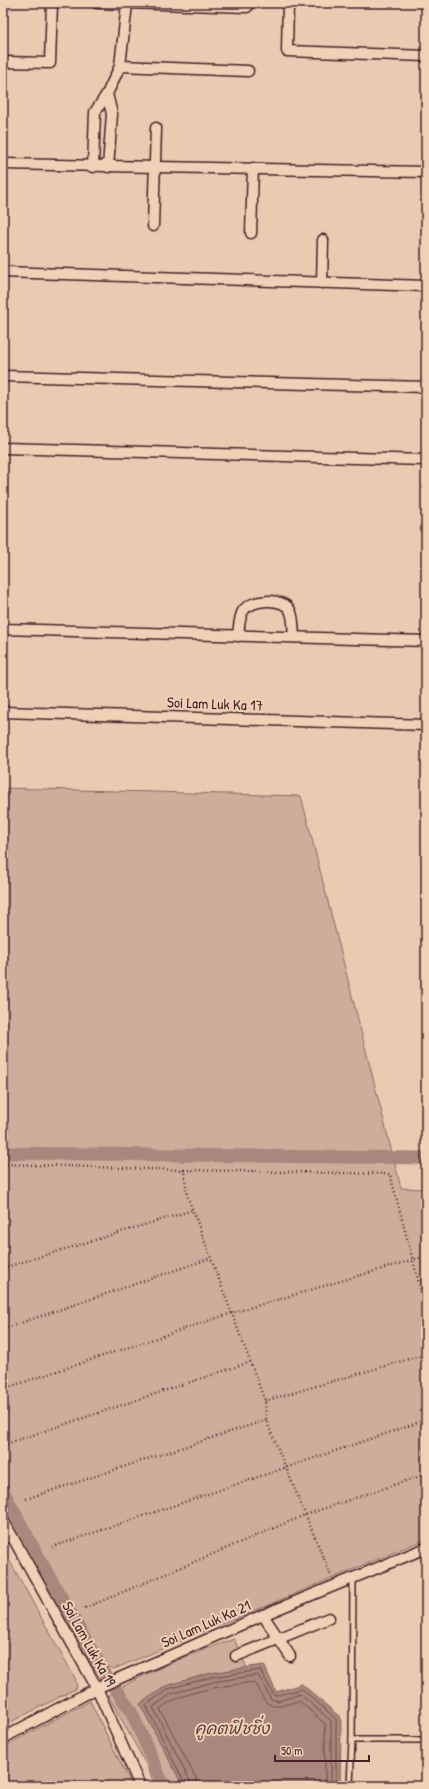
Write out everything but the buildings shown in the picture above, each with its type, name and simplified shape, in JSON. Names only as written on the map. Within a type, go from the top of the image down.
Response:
[{"type":"street","points":[[3,62],[50,63],[52,3]]},
{"type":"street","points":[[97,3],[247,7]]},
{"type":"street","points":[[288,3],[287,52],[426,56]]},
{"type":"street","points":[[93,166],[95,112],[108,94],[120,66],[127,4]]},
{"type":"street","points":[[120,66],[248,71]]},
{"type":"street","points":[[108,94],[112,114],[108,166]]},
{"type":"street","points":[[153,226],[156,128]]},
{"type":"street","points":[[3,164],[426,172]]},
{"type":"street","points":[[251,233],[253,168]]},
{"type":"street","points":[[322,283],[323,240]]},
{"type":"street","points":[[3,272],[426,286]]},
{"type":"street","points":[[3,376],[426,387]]},
{"type":"street","points":[[3,448],[426,460]]},
{"type":"street","points":[[238,636],[243,612],[249,605],[256,602],[270,601],[281,602],[289,608],[292,614],[294,637]]},
{"type":"street","points":[[3,629],[426,641]]},
{"type":"street","name":"Soi Lam Luk Ka 17","points":[[3,712],[426,725]]},
{"type":"street","name":"Soi Lam Luk Ka 19","points":[[3,1520],[8,1540],[101,1686],[140,1786]]},
{"type":"street","name":"Soi Lam Luk Ka 21","points":[[3,1738],[101,1686],[263,1615],[426,1548]]},
{"type":"street","points":[[263,1615],[290,1656]]},
{"type":"street","points":[[236,1656],[329,1618]]},
{"type":"lane","points":[[350,1786],[352,1740],[353,1578]]},
{"type":"lane","points":[[352,1740],[426,1740]]},
{"type":"path","points":[[3,1164],[184,1170],[390,1174],[426,1310]]},
{"type":"path","points":[[184,1170],[187,1195],[266,1401],[266,1420],[335,1586]]},
{"type":"path","points":[[3,1268],[194,1210]]},
{"type":"path","points":[[3,1389],[232,1313],[426,1256]]},
{"type":"path","points":[[3,1329],[211,1258]]},
{"type":"path","points":[[266,1401],[426,1354]]},
{"type":"path","points":[[3,1445],[250,1362]]},
{"type":"path","points":[[26,1499],[266,1420]]},
{"type":"path","points":[[52,1547],[426,1420]]},
{"type":"path","points":[[85,1608],[306,1515],[426,1474]]},
{"type":"shaded area","points":[[3,788],[301,796],[401,1188],[426,1189],[426,1539],[114,1669],[107,1666],[42,1552],[3,1478]]},
{"type":"shaded area","points":[[3,1549],[75,1678],[77,1688],[3,1726]]},
{"type":"shaded area","points":[[234,1639],[247,1668],[211,1673],[166,1686],[140,1704],[183,1786],[155,1786],[147,1766],[108,1695],[138,1678]]},
{"type":"shaded area","points":[[90,1701],[132,1786],[3,1786],[3,1747]]},
{"type":"water","name":"คูคตฟิชชิ่ง","points":[[264,1665],[276,1692],[302,1684],[341,1718],[340,1786],[183,1786],[140,1704],[166,1686],[211,1673]]},
{"type":"waterway","points":[[3,1153],[426,1158]]},
{"type":"waterway","points":[[3,1492],[95,1660],[131,1711],[164,1786]]}]
